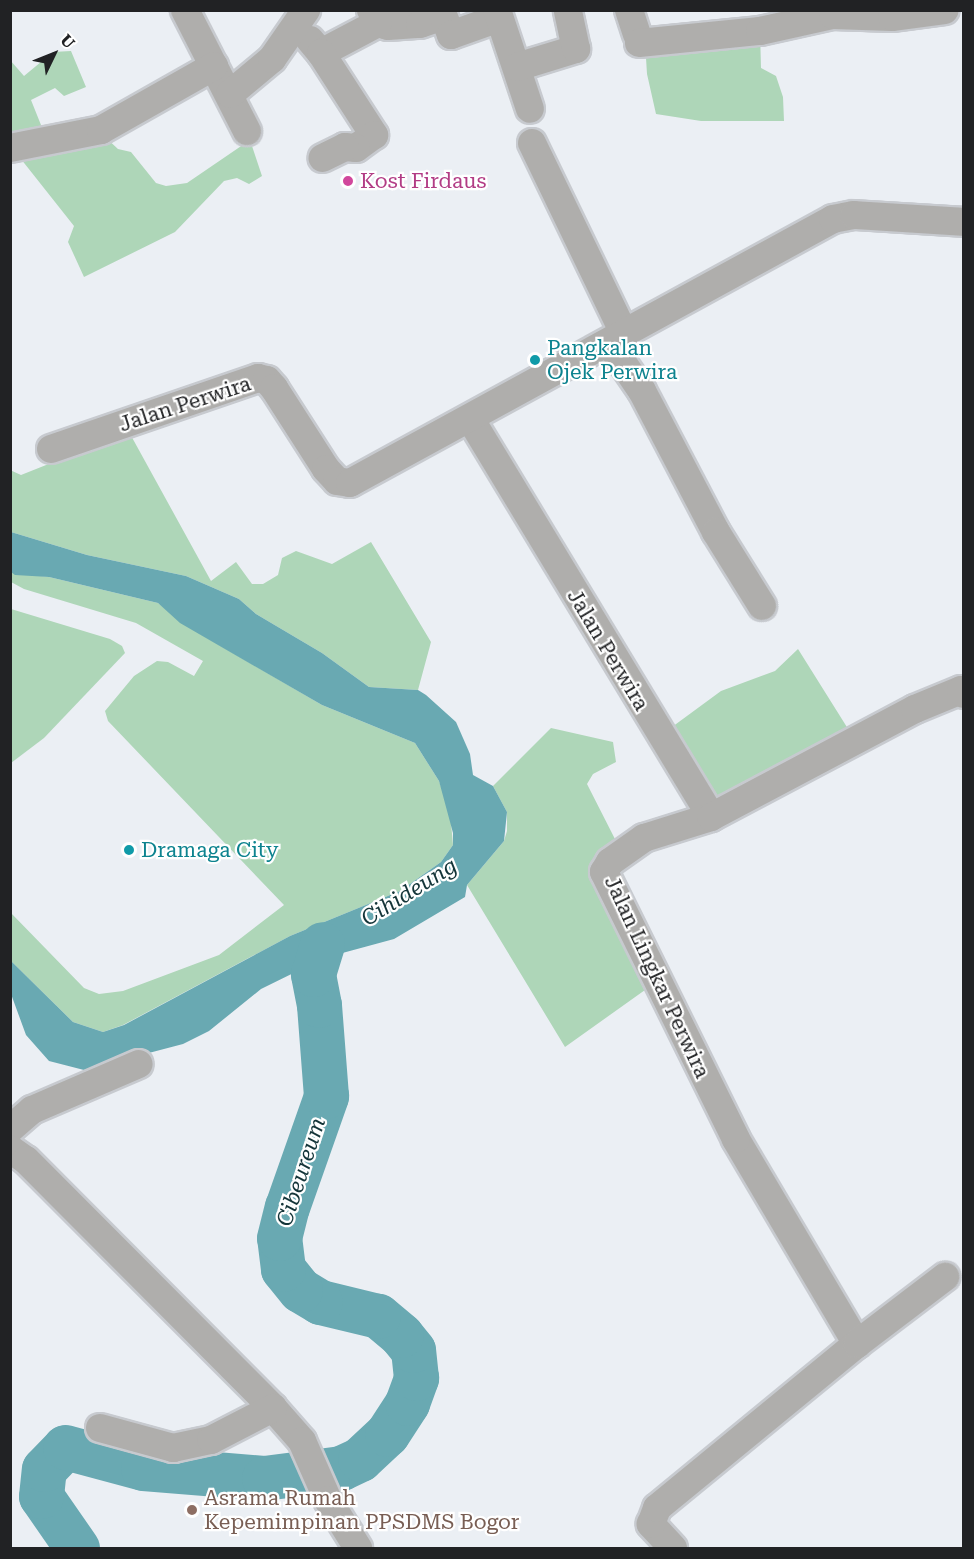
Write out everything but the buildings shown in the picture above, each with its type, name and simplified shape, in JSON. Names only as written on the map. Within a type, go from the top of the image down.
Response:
[{"type":"street","points":[[185,10],[247,131]]},
{"type":"street","points":[[517,67],[576,49],[568,10]]},
{"type":"street","points":[[635,29],[760,31],[832,13],[892,17],[945,10]]},
{"type":"street","points":[[962,10],[963,16]]},
{"type":"street","points":[[321,53],[375,17],[403,27],[442,13],[451,35],[498,14],[530,109]]},
{"type":"street","points":[[230,94],[272,59],[302,18],[321,53],[374,135],[356,148],[345,147],[322,158]]},
{"type":"street","points":[[10,148],[101,130],[214,66]]},
{"type":"street","points":[[532,143],[642,391],[716,532],[762,606]]},
{"type":"street","name":"Jalan Perwira","points":[[51,449],[258,378],[267,380],[326,469],[344,483],[350,483],[471,420],[833,219],[854,214],[963,222]]},
{"type":"street","name":"Jalan Perwira","points":[[471,420],[660,738],[711,817]]},
{"type":"street","name":"Jalan Lingkar Perwira","points":[[856,1344],[736,1138],[604,872],[610,862],[644,838],[711,817],[915,709],[961,690],[963,694]]},
{"type":"street","points":[[10,1129],[32,1110],[139,1064]]},
{"type":"street","points":[[10,1149],[26,1160],[273,1408],[302,1442],[328,1500],[358,1548]]},
{"type":"street","points":[[673,1548],[651,1524],[657,1508],[856,1344],[945,1276]]},
{"type":"street","points":[[100,1428],[173,1448],[211,1440],[273,1408]]},
{"type":"green space","points":[[760,31],[761,68],[776,76],[783,97],[784,121],[701,121],[656,114],[647,74],[645,42]]},
{"type":"green space","points":[[71,51],[86,87],[64,96],[55,88],[31,100],[45,135],[11,144],[10,60],[24,76],[53,52]]},
{"type":"green space","points":[[104,136],[118,149],[131,152],[156,183],[166,186],[187,183],[250,140],[262,176],[249,184],[237,178],[224,181],[175,232],[84,277],[68,242],[74,226],[17,154]]},
{"type":"green space","points":[[129,432],[211,581],[236,562],[252,584],[263,584],[278,575],[282,558],[296,551],[332,564],[371,542],[431,642],[418,690],[369,687],[322,653],[256,614],[239,599],[186,576],[87,555],[11,532],[10,470],[21,475]]},
{"type":"green space","points":[[10,572],[49,577],[158,603],[197,632],[322,705],[415,743],[439,781],[450,812],[453,845],[441,862],[400,891],[290,936],[123,1025],[103,1032],[73,1022],[11,961],[11,913],[84,988],[99,994],[123,991],[219,955],[284,905],[108,721],[105,711],[134,676],[157,661],[168,662],[194,676],[203,661],[136,623],[24,589],[11,582]]},
{"type":"green space","points":[[11,609],[110,639],[122,646],[125,653],[44,738],[11,763]]},
{"type":"green space","points":[[798,649],[850,732],[717,806],[672,727],[721,691],[775,671]]},
{"type":"green space","points":[[551,728],[613,742],[616,762],[593,774],[587,784],[617,843],[601,866],[647,979],[645,990],[565,1047],[467,885],[504,841],[507,831],[507,812],[493,786]]},
{"type":"water","name":"Cihideung","points":[[11,532],[87,555],[186,576],[239,599],[256,614],[322,653],[369,687],[418,690],[426,695],[456,722],[470,754],[473,775],[493,786],[507,812],[504,841],[467,885],[465,897],[394,939],[324,958],[261,989],[209,1031],[183,1044],[84,1070],[49,1061],[26,1035],[11,994],[10,960],[73,1022],[103,1032],[124,1025],[290,936],[400,891],[441,862],[453,845],[453,833],[439,781],[415,743],[322,705],[180,623],[158,603],[49,577],[15,575],[11,572]]},
{"type":"waterway","name":"Cibeureum","points":[[77,1548],[41,1496],[44,1469],[65,1447],[143,1468],[264,1478],[341,1468],[360,1459],[387,1434],[407,1403],[416,1378],[413,1350],[401,1335],[378,1316],[320,1302],[300,1290],[283,1269],[279,1238],[287,1207],[326,1096],[319,1005],[313,974],[322,944]]},
{"type":"place","name":"Kost Firdaus","points":[[348,181]]},
{"type":"place","name":"Pangkalan Ojek Perwira","points":[[535,360]]},
{"type":"place","name":"Dramaga City","points":[[129,850]]},
{"type":"place","name":"Asrama Rumah Kepemimpinan PPSDMS Bogor","points":[[192,1510]]}]
